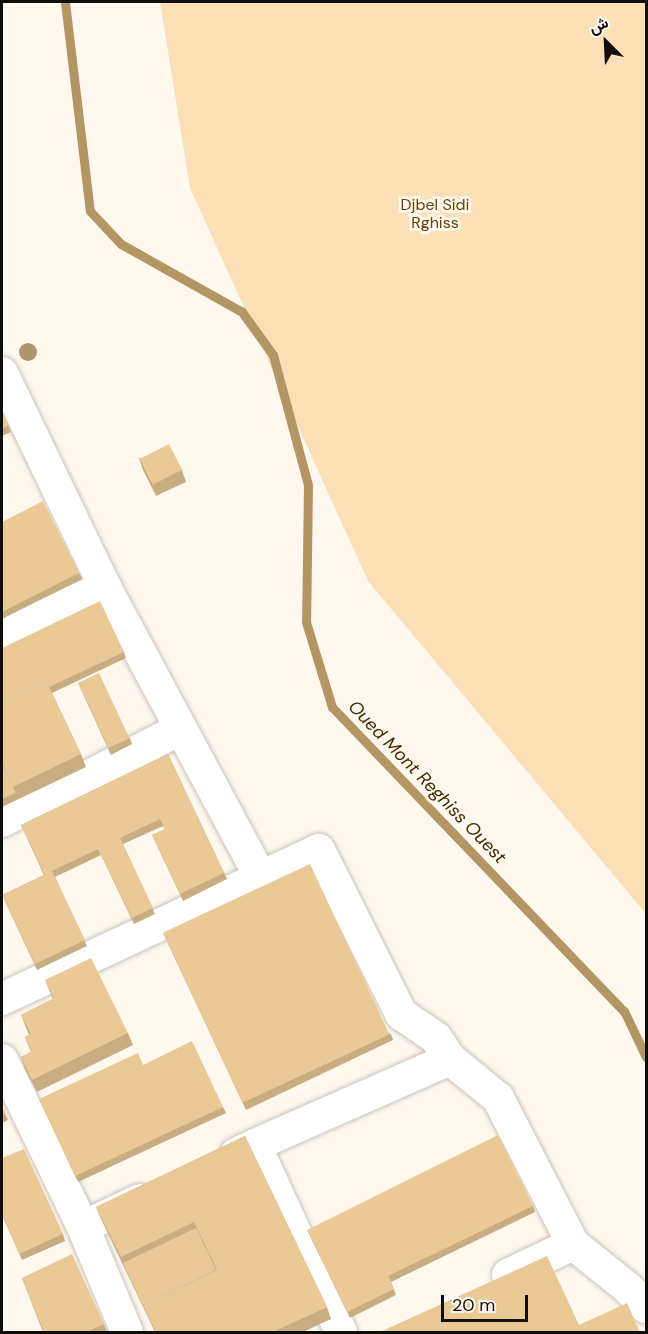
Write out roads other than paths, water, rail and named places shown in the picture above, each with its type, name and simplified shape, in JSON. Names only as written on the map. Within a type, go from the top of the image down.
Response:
[{"type":"street","points":[[2,373],[105,587],[261,878]]},
{"type":"street","points":[[2,635],[105,587]]},
{"type":"street","points":[[2,821],[180,729]]},
{"type":"street","points":[[2,999],[320,850],[401,1014],[436,1038],[450,1059],[498,1098],[573,1244],[628,1288],[646,1307]]},
{"type":"street","points":[[212,1166],[450,1059]]},
{"type":"street","points":[[2,1060],[83,1227],[127,1332]]},
{"type":"street","points":[[255,1145],[341,1332]]},
{"type":"street","points":[[83,1227],[169,1186]]},
{"type":"street","points":[[477,1288],[573,1244]]},
{"type":"waterway","name":"Oued Mont Reghiss Ouest","points":[[65,2],[90,211],[121,244],[242,312],[273,355],[308,485],[306,622],[332,707],[624,1011],[646,1057]]},
{"type":"park label","name":"Djbel Sidi Rghiss","points":[[435,214]]}]
